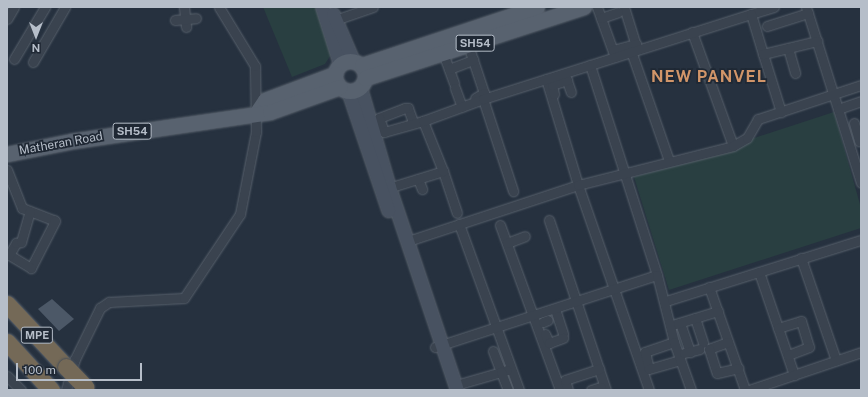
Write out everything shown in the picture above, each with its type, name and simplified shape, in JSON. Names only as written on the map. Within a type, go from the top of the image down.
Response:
[{"type":"highway","name":"MPE","points":[[7,304],[86,389]]},
{"type":"highway","name":"MPE","points":[[7,342],[51,390]]},
{"type":"main road","points":[[322,7],[350,76]]},
{"type":"main road","points":[[331,7],[350,76],[385,188],[454,388]]},
{"type":"main road","name":"Matheran Road","points":[[7,154],[257,112],[270,112],[350,76],[537,7]]},
{"type":"main road","name":"Matheran Road","points":[[350,76],[443,53],[584,7]]},
{"type":"main road","points":[[385,188],[408,242],[439,346]]},
{"type":"street","points":[[7,19],[14,7]]},
{"type":"street","points":[[14,59],[45,7]]},
{"type":"street","points":[[33,62],[65,7]]},
{"type":"street","points":[[184,7],[186,23]]},
{"type":"street","points":[[66,390],[75,359],[93,318],[104,305],[184,298],[240,214],[250,175],[257,112],[255,66],[219,7]]},
{"type":"street","points":[[335,20],[373,7]]},
{"type":"street","points":[[597,7],[614,53]]},
{"type":"street","points":[[555,97],[552,85],[614,53],[692,32],[774,7]]},
{"type":"street","points":[[601,18],[621,9],[635,48],[669,161]]},
{"type":"street","points":[[767,26],[807,10],[861,183]]},
{"type":"street","points":[[751,14],[781,112]]},
{"type":"street","points":[[175,20],[186,23],[196,18]]},
{"type":"street","points":[[692,32],[733,146]]},
{"type":"street","points":[[763,54],[817,41]]},
{"type":"street","points":[[413,122],[423,121],[483,95],[468,45]]},
{"type":"street","points":[[788,48],[795,74]]},
{"type":"street","points":[[443,53],[461,105]]},
{"type":"street","points":[[449,69],[473,60]]},
{"type":"street","points":[[590,65],[626,172],[657,276],[666,301],[690,352]]},
{"type":"street","points":[[461,105],[546,79],[566,77]]},
{"type":"street","points":[[566,77],[571,92]]},
{"type":"street","points":[[546,79],[562,123],[578,185],[614,290],[644,364],[649,390]]},
{"type":"street","points":[[408,242],[578,185],[733,146],[747,138],[758,119],[861,86]]},
{"type":"street","points":[[483,99],[513,191]]},
{"type":"street","points":[[838,109],[861,101]]},
{"type":"street","points":[[423,121],[443,171],[457,213]]},
{"type":"street","points":[[844,127],[856,122],[860,142],[850,146]]},
{"type":"street","points":[[7,170],[22,208],[30,211],[55,221],[31,268],[9,255],[16,243],[21,242],[30,211]]},
{"type":"street","points":[[385,188],[443,171]]},
{"type":"street","points":[[418,179],[422,189]]},
{"type":"street","points":[[549,220],[577,301],[603,389],[591,390]]},
{"type":"street","points":[[459,224],[498,327],[519,390]]},
{"type":"street","points":[[500,225],[541,318],[548,342],[563,336],[555,309]]},
{"type":"street","points":[[507,243],[526,236]]},
{"type":"street","points":[[666,301],[861,240]]},
{"type":"street","points":[[801,258],[836,360]]},
{"type":"street","points":[[759,272],[794,375]]},
{"type":"street","points":[[439,346],[498,327],[541,318],[555,309],[577,301],[657,276]]},
{"type":"street","points":[[709,287],[715,312],[735,369],[745,390]]},
{"type":"street","points":[[676,324],[715,312]]},
{"type":"street","points":[[541,318],[560,390]]},
{"type":"street","points":[[644,364],[650,369],[679,359],[701,346],[695,318]]},
{"type":"street","points":[[778,328],[801,322],[809,347],[788,355]]},
{"type":"street","points":[[676,324],[673,342],[691,390]]},
{"type":"street","points":[[713,344],[726,341]]},
{"type":"street","points":[[726,341],[709,349],[718,373],[735,369]]},
{"type":"street","points":[[644,364],[645,352],[673,342]]},
{"type":"street","points":[[493,351],[508,390]]},
{"type":"street","points":[[749,390],[861,352]]},
{"type":"street","points":[[454,388],[512,368]]},
{"type":"street","points":[[568,390],[565,380],[598,369]]},
{"type":"street","points":[[7,376],[21,390]]},
{"type":"green space","points":[[263,7],[317,7],[332,53],[325,64],[292,77]]},
{"type":"green space","points":[[834,112],[861,208],[861,228],[669,290],[634,177]]},
{"type":"building","points":[[52,299],[74,319],[59,331],[38,309]]},
{"type":"district","name":"NEW PANVEL","points":[[709,77]]}]
